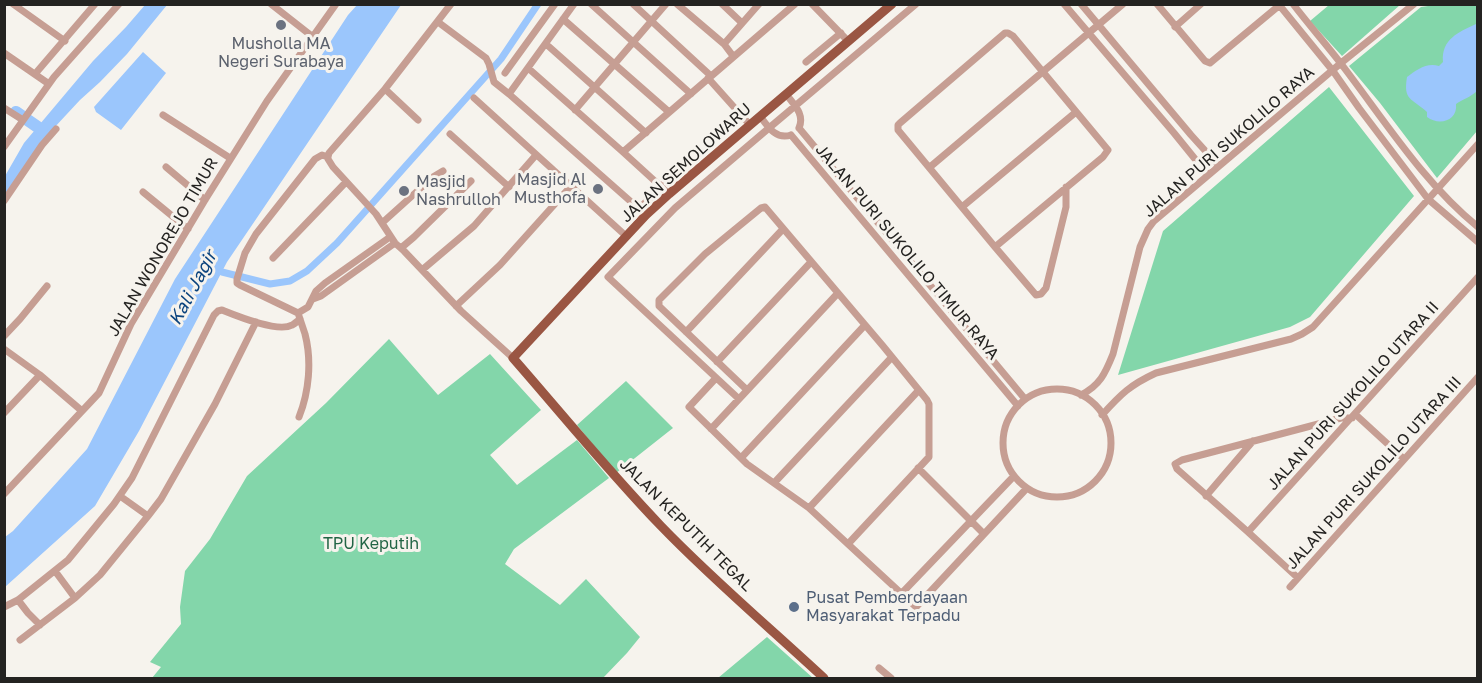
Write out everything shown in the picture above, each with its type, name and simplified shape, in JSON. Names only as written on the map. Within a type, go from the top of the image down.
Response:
[{"type":"main road","name":"JALAN SEMOLOWARU","points":[[513,358],[626,236],[642,212],[669,194],[761,118],[892,4]]},
{"type":"main road","name":"JALAN KEPUTIH TEGAL","points":[[513,358],[661,526],[824,678]]},
{"type":"street","points":[[13,4],[64,41]]},
{"type":"street","points":[[35,74],[95,4]]},
{"type":"street","points":[[6,142],[49,84],[119,4]]},
{"type":"street","points":[[271,4],[313,37]]},
{"type":"street","points":[[281,12],[286,4]]},
{"type":"street","name":"JALAN WONOREJO TIMUR","points":[[4,494],[99,393],[132,324],[230,158],[336,4]]},
{"type":"street","points":[[328,157],[329,153],[385,89],[451,4]]},
{"type":"street","points":[[505,73],[555,4]]},
{"type":"street","points":[[509,94],[574,4]]},
{"type":"street","points":[[591,4],[691,94]]},
{"type":"street","points":[[633,4],[710,77],[750,125]]},
{"type":"street","points":[[575,110],[666,4]]},
{"type":"street","points":[[677,4],[724,44],[733,56]]},
{"type":"street","points":[[722,4],[742,23]]},
{"type":"street","points":[[724,44],[759,4]]},
{"type":"street","points":[[623,152],[795,4]]},
{"type":"street","points":[[739,399],[608,277],[675,208],[916,4]]},
{"type":"street","points":[[1064,4],[1208,175]]},
{"type":"street","points":[[1081,4],[1219,166]]},
{"type":"street","points":[[930,167],[1123,4]]},
{"type":"street","points":[[1157,4],[1175,27],[1210,63],[1281,5],[1428,199],[1478,242]]},
{"type":"street","points":[[1175,27],[1201,4]]},
{"type":"street","points":[[1293,4],[1437,189],[1478,227]]},
{"type":"street","name":"JALAN PURI SUKOLILO RAYA","points":[[1081,394],[1099,383],[1107,370],[1140,247],[1154,221],[1414,4]]},
{"type":"street","points":[[815,5],[848,41]]},
{"type":"street","points":[[563,19],[669,112]]},
{"type":"street","points":[[438,22],[486,58],[492,79],[499,87],[642,212],[660,186],[675,171]]},
{"type":"street","points":[[806,62],[841,33]]},
{"type":"street","points":[[995,247],[1066,187],[1103,157],[1108,150],[1013,36],[1005,33],[900,123],[898,130],[995,247],[1039,295],[1046,288],[1066,207],[1066,187]]},
{"type":"street","points":[[1309,42],[1317,35]]},
{"type":"street","points":[[546,44],[646,133]]},
{"type":"street","points":[[4,53],[49,84]]},
{"type":"street","points":[[528,68],[669,194]]},
{"type":"street","points":[[385,89],[418,120]]},
{"type":"street","points":[[787,96],[794,105]]},
{"type":"street","points":[[474,99],[626,236]]},
{"type":"street","name":"JALAN PURI SUKOLILO TIMUR RAYA","points":[[794,105],[801,115],[799,128],[1025,399]]},
{"type":"street","points":[[5,109],[24,118]]},
{"type":"street","points":[[962,207],[1076,112]]},
{"type":"street","points":[[163,115],[230,158]]},
{"type":"street","points":[[761,118],[777,135],[785,137],[799,128]]},
{"type":"street","points":[[4,201],[42,145],[56,129]]},
{"type":"street","points":[[450,134],[509,187]]},
{"type":"street","points":[[1383,141],[1394,134]]},
{"type":"street","name":"JALAN PURI SUKOLILO TIMUR RAYA","points":[[791,135],[1018,406]]},
{"type":"street","points":[[1182,143],[1191,135]]},
{"type":"street","points":[[1102,415],[1122,393],[1138,381],[1156,373],[1291,339],[1306,332],[1478,144]]},
{"type":"street","points":[[299,417],[307,392],[309,370],[305,336],[299,316],[237,283],[245,253],[256,234],[315,159],[322,155],[328,157],[333,167],[376,214],[395,243],[456,306],[513,358]]},
{"type":"street","points":[[422,270],[474,226],[536,155]]},
{"type":"street","points":[[166,167],[205,200]]},
{"type":"street","points":[[381,223],[442,171]]},
{"type":"street","points":[[4,607],[18,600],[68,560],[120,496],[132,478],[218,311],[222,310],[256,322],[281,327],[293,325],[313,299],[321,296],[395,243],[414,237],[471,181]]},
{"type":"street","points":[[273,258],[346,182]]},
{"type":"street","points":[[456,306],[500,265],[571,186]]},
{"type":"street","points":[[143,192],[188,229]]},
{"type":"street","points":[[747,390],[659,306],[659,300],[705,255],[765,207],[929,404],[928,457],[848,544]]},
{"type":"street","points":[[1458,226],[1466,217]]},
{"type":"street","points":[[686,332],[783,229]]},
{"type":"street","points":[[894,259],[903,253]]},
{"type":"street","points":[[717,362],[810,262]]},
{"type":"street","name":"JALAN PURI SUKOLILO UTARA II","points":[[1248,532],[1478,277]]},
{"type":"street","points":[[4,336],[47,286]]},
{"type":"street","points":[[711,429],[838,293]]},
{"type":"street","points":[[20,640],[75,598],[100,575],[161,499],[215,404],[256,322]]},
{"type":"street","points":[[741,458],[865,325]]},
{"type":"street","points":[[6,352],[40,375],[82,411]]},
{"type":"street","points":[[774,483],[892,357]]},
{"type":"street","points":[[4,412],[40,375]]},
{"type":"street","name":"JALAN PURI SUKOLILO UTARA III","points":[[1290,587],[1478,377]]},
{"type":"street","points":[[716,378],[689,407],[747,464],[810,508],[916,608],[1027,488]]},
{"type":"street","points":[[1052,389],[1062,389],[1081,394],[1102,415],[1109,431],[1110,449],[1102,472],[1084,489],[1062,496],[1038,494],[1014,476],[1005,459],[1003,440],[1007,422],[1025,399],[1052,389]]},
{"type":"street","points":[[810,508],[919,390]]},
{"type":"street","points":[[1298,578],[1206,496],[1176,468],[1175,464],[1182,459],[1353,416],[1404,459]]},
{"type":"street","points":[[1206,496],[1253,441]]},
{"type":"street","points":[[918,468],[984,534]]},
{"type":"street","points":[[901,594],[1014,476]]},
{"type":"street","points":[[120,496],[148,516]]},
{"type":"street","points":[[55,571],[75,598]]},
{"type":"street","points":[[18,600],[40,625]]},
{"type":"street","points":[[879,668],[891,678]]},
{"type":"green space","points":[[1329,5],[1400,5],[1342,56],[1310,21]]},
{"type":"green space","points":[[1477,5],[1477,131],[1437,178],[1349,66],[1421,7]]},
{"type":"green space","points":[[1329,87],[1414,196],[1310,317],[1290,327],[1118,375],[1163,231]]},
{"type":"green space","name":"TPU Keputih","points":[[389,339],[438,395],[490,354],[541,410],[490,455],[517,485],[577,440],[609,478],[514,549],[505,564],[560,605],[586,579],[640,637],[603,678],[152,678],[161,667],[150,662],[181,624],[180,607],[185,571],[210,539],[247,476],[326,403]]},
{"type":"green space","points":[[626,381],[673,428],[616,473],[577,425]]},
{"type":"green space","points":[[767,637],[813,678],[718,678]]},
{"type":"water","points":[[145,5],[167,5],[127,54],[40,143],[5,196],[5,176],[24,143],[93,61]]},
{"type":"water","name":"Kali Jagir","points":[[357,5],[401,5],[227,262],[139,431],[95,506],[5,587],[5,537],[87,449],[175,279],[348,15]]},
{"type":"water","points":[[1478,24],[1477,91],[1456,104],[1456,110],[1451,118],[1442,121],[1432,120],[1427,117],[1427,112],[1408,95],[1407,77],[1426,66],[1439,66],[1443,62],[1445,47],[1452,37]]},
{"type":"water","points":[[143,52],[166,73],[121,130],[96,112],[94,107]]},
{"type":"waterway","name":"Kali Jagir","points":[[222,272],[270,284],[290,281],[307,271],[337,243],[501,59],[538,4]]},
{"type":"waterway","points":[[16,112],[42,130]]},
{"type":"place","name":"Musholla MA Negeri Surabaya","points":[[281,25]]},
{"type":"place","name":"Masjid Al Musthofa","points":[[598,189]]},
{"type":"place","name":"Masjid Nashrulloh","points":[[404,191]]},
{"type":"place","name":"Pusat Pemberdayaan Masyarakat Terpadu","points":[[794,607]]}]
